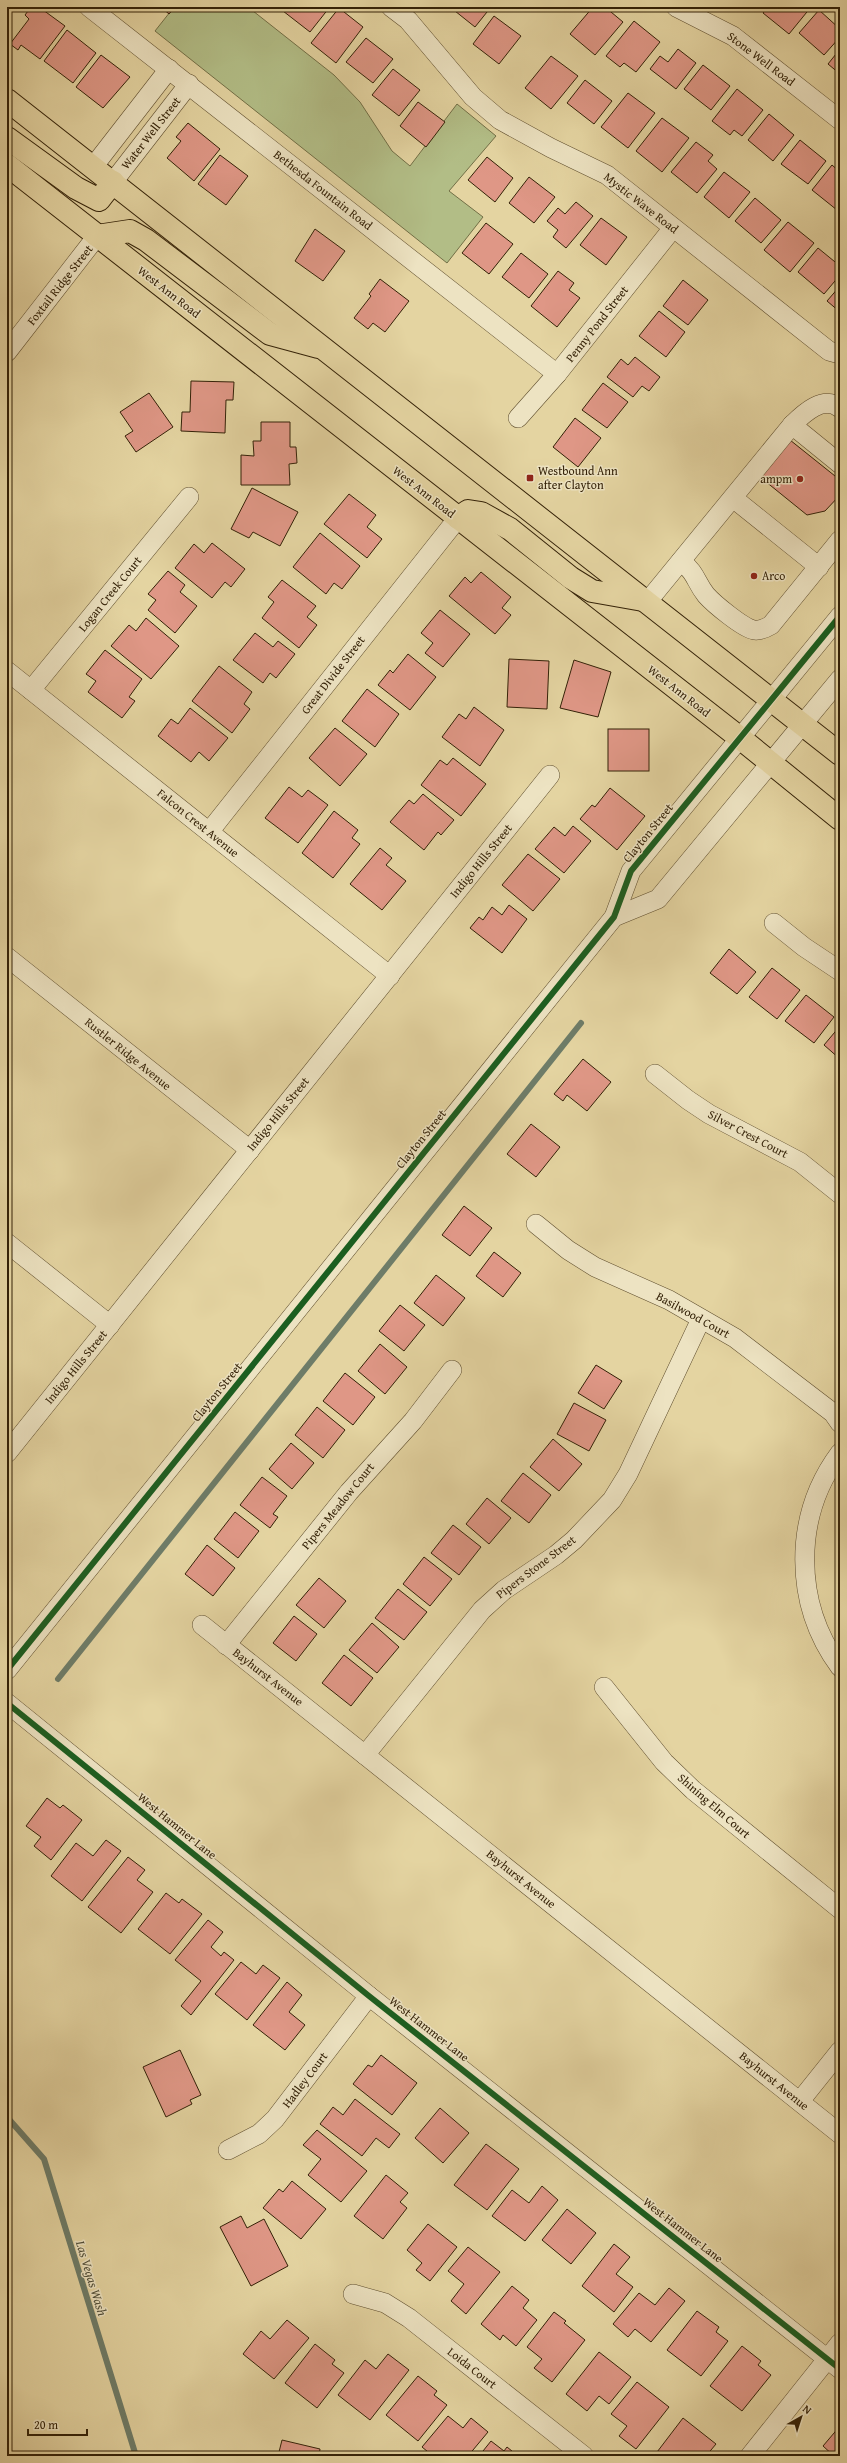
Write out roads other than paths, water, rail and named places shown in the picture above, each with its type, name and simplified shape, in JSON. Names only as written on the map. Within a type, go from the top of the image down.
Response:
[{"type":"main road","points":[[7,100],[648,601],[840,754]]},
{"type":"main road","points":[[7,138],[76,188],[99,200],[113,182]]},
{"type":"main road","name":"West Ann Road","points":[[7,165],[740,738],[840,819]]},
{"type":"main road","points":[[97,236],[130,231],[146,240],[270,334],[327,350]]},
{"type":"main road","points":[[458,518],[468,511],[482,513],[510,529],[571,578],[592,590],[648,601]]},
{"type":"street","name":"Bethesda Fountain Road","points":[[90,7],[557,374]]},
{"type":"street","name":"Mystic Wave Road","points":[[391,7],[408,20],[473,97],[500,120],[551,148],[607,175],[829,351],[840,354]]},
{"type":"street","name":"Stone Well Road","points":[[676,7],[733,36],[840,120]]},
{"type":"street","name":"Water Well Street","points":[[93,167],[169,69]]},
{"type":"street","name":"Water Well Street","points":[[113,182],[189,84]]},
{"type":"street","points":[[138,109],[157,125]]},
{"type":"street","name":"Penny Pond Street","points":[[518,418],[557,374],[673,228]]},
{"type":"street","name":"Foxtail Ridge Street","points":[[7,352],[97,236]]},
{"type":"street","points":[[648,601],[792,425],[814,407],[827,403],[840,408]]},
{"type":"street","points":[[792,425],[840,464]]},
{"type":"street","name":"Logan Creek Court","points":[[31,690],[189,497]]},
{"type":"street","points":[[733,498],[819,566]]},
{"type":"street","name":"Great Divide Street","points":[[209,832],[458,518]]},
{"type":"street","points":[[681,561],[692,570],[708,597],[744,626],[754,630],[771,625],[840,541]]},
{"type":"street","name":"Clayton Street","points":[[7,1670],[614,917],[631,871],[773,700],[840,616]]},
{"type":"street","name":"Falcon Crest Avenue","points":[[7,671],[390,976]]},
{"type":"street","name":"Clayton Street","points":[[614,917],[658,899],[769,762],[804,725],[840,679]]},
{"type":"street","name":"Indigo Hills Street","points":[[7,1454],[550,775]]},
{"type":"street","points":[[774,923],[804,947],[840,971]]},
{"type":"street","name":"Rustler Ridge Avenue","points":[[7,957],[250,1150]]},
{"type":"street","name":"Silver Crest Court","points":[[656,1074],[688,1100],[710,1114],[800,1162],[840,1194]]},
{"type":"street","name":"Basilwood Court","points":[[536,1224],[568,1250],[595,1267],[639,1286],[741,1342],[833,1413],[840,1423]]},
{"type":"street","points":[[7,1243],[110,1325]]},
{"type":"street","name":"Pipers Stone Street","points":[[365,1755],[482,1610],[504,1590],[556,1555],[574,1540],[612,1500],[628,1474],[701,1319]]},
{"type":"street","name":"Pipers Meadow Court","points":[[226,1645],[348,1492],[413,1421],[452,1370]]},
{"type":"street","points":[[840,1453],[825,1476],[812,1503],[805,1530],[804,1561],[815,1622],[829,1652],[840,1667]]},
{"type":"street","name":"Bayhurst Avenue","points":[[202,1625],[840,2134]]},
{"type":"street","name":"Shining Elm Court","points":[[604,1687],[664,1762],[693,1790],[840,1909]]},
{"type":"street","name":"West Hammer Lane","points":[[7,1703],[370,1996],[833,2364]]},
{"type":"street","name":"Hadley Court","points":[[228,2150],[259,2134],[275,2120],[370,1996]]},
{"type":"street","points":[[800,2101],[840,2051]]},
{"type":"street","name":"Loida Court","points":[[353,2294],[385,2303],[409,2318],[584,2456]]},
{"type":"street","points":[[750,2456],[833,2364],[840,2343]]},
{"type":"waterway","points":[[58,1679],[581,1023]]},
{"type":"waterway","name":"Las Vegas Wash","points":[[7,2117],[44,2159],[136,2456]]},
{"type":"place","name":"Westbound Ann after Clayton","points":[[530,478]]},
{"type":"place","name":"ampm","points":[[800,479]]},
{"type":"place","name":"Arco","points":[[754,576]]}]
